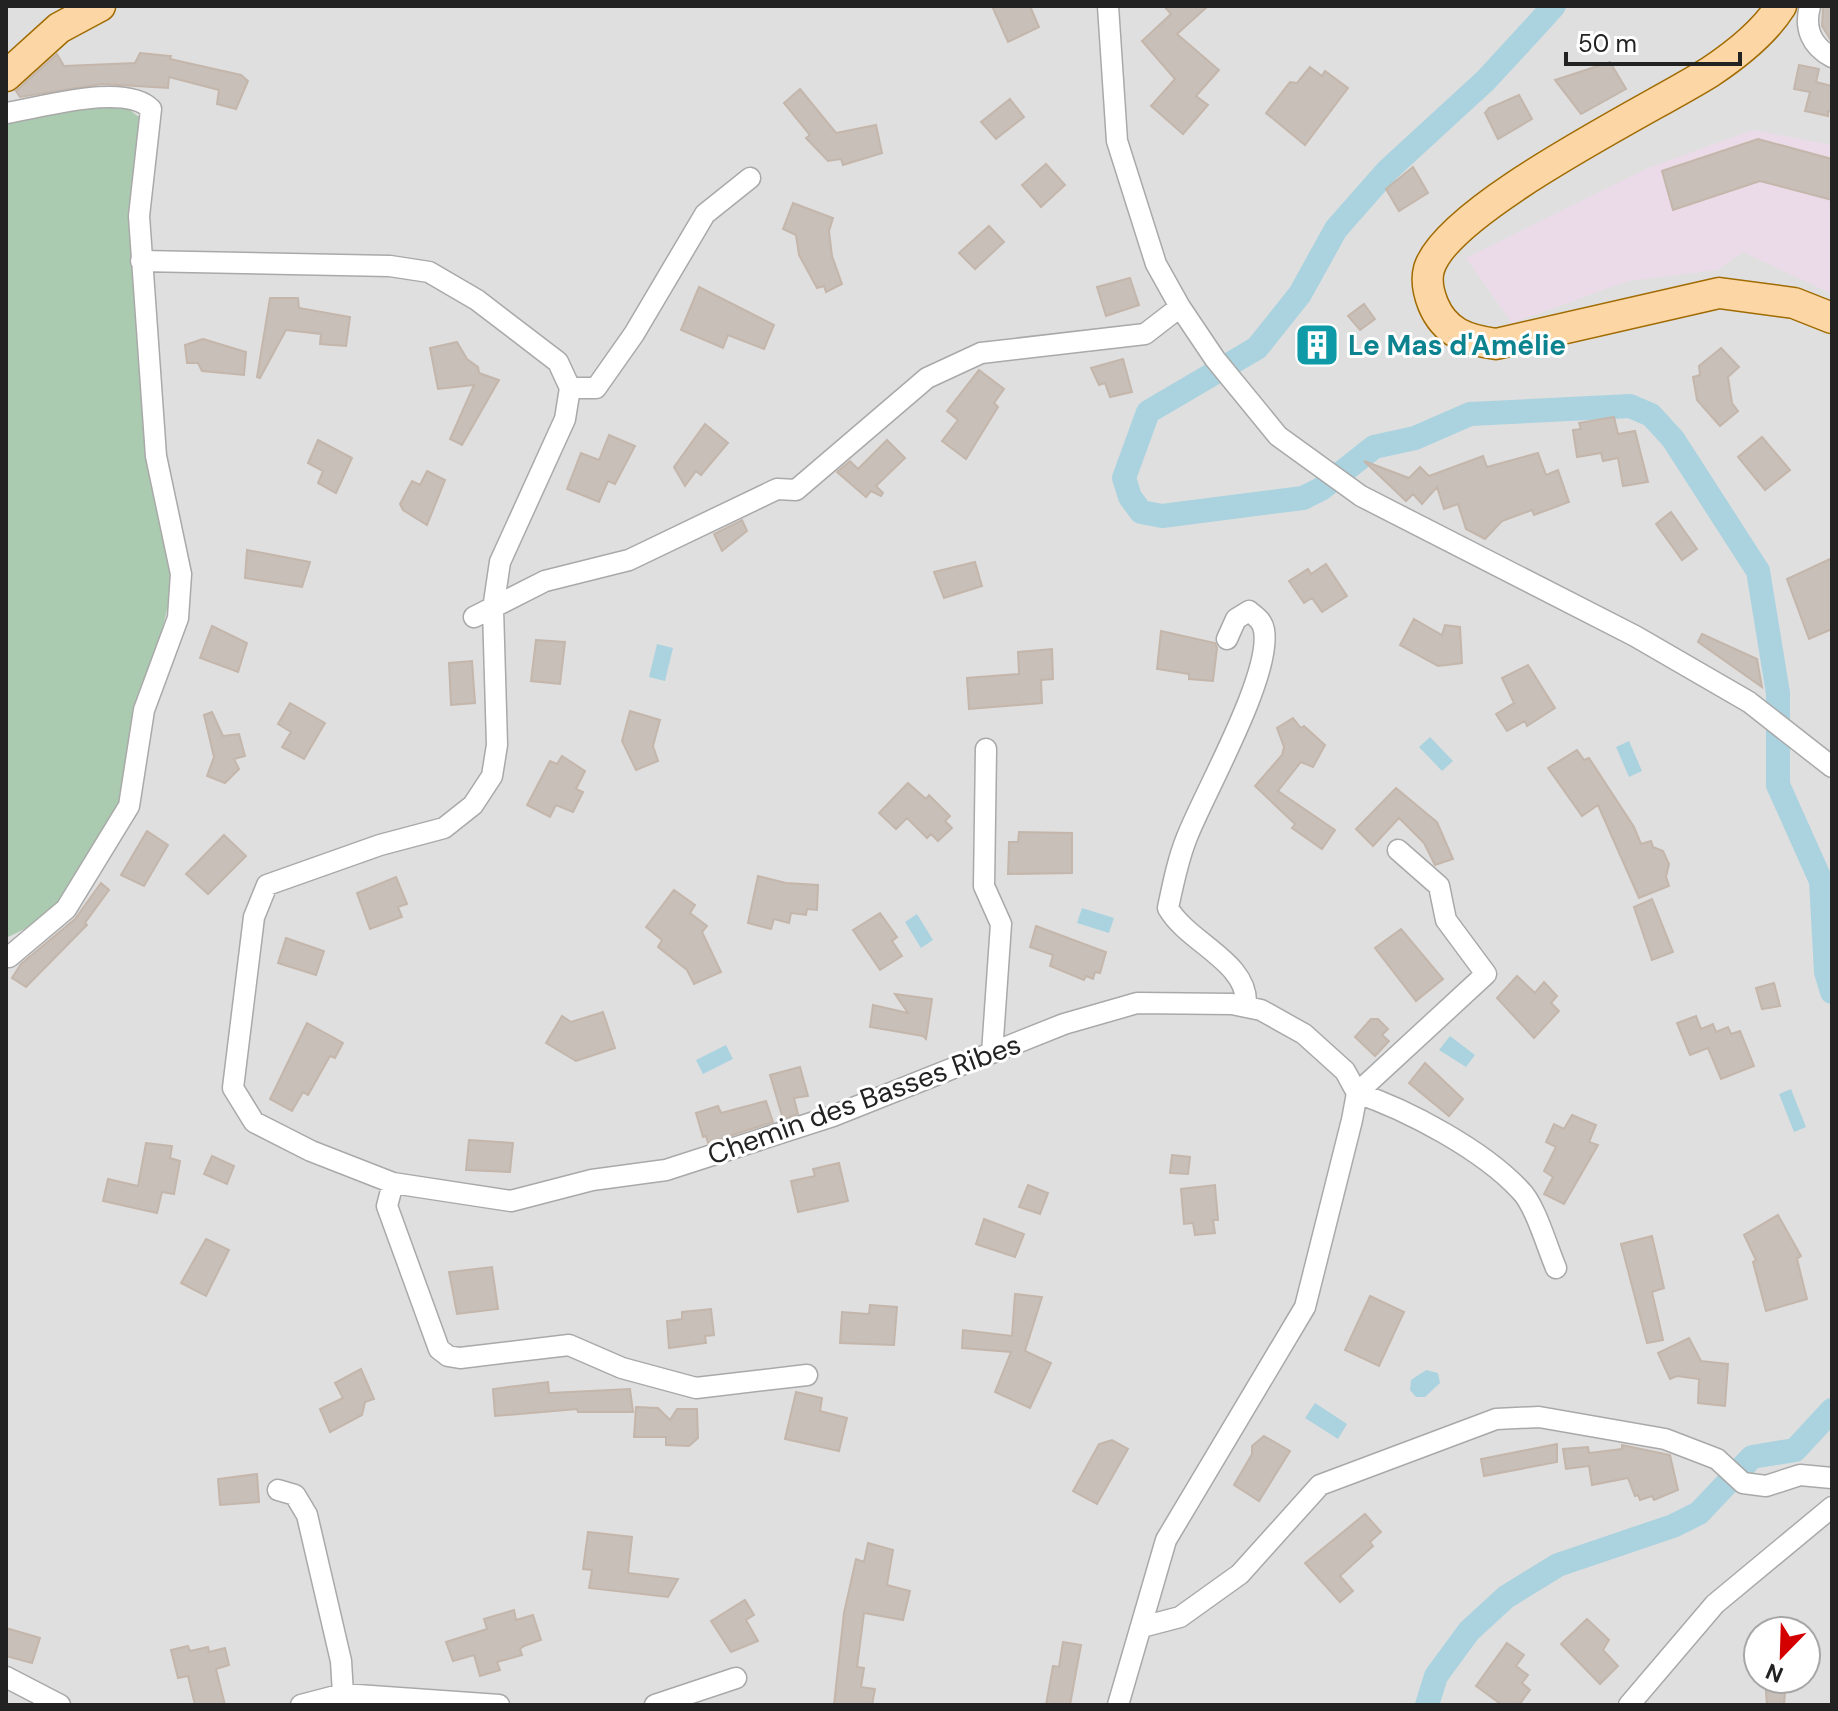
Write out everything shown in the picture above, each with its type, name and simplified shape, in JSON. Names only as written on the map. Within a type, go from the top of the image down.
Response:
[{"type":"main road","points":[[6,76],[59,28],[100,6]]},
{"type":"main road","points":[[1781,6],[1769,24],[1710,72],[1619,122],[1465,222],[1443,245],[1429,269],[1429,293],[1437,313],[1452,331],[1471,340],[1496,344],[1719,293],[1759,295],[1832,318]]},
{"type":"street","points":[[1108,6],[1117,141],[1156,264],[1192,326],[1236,387],[1278,436],[1361,496],[1635,636],[1749,702],[1832,767]]},
{"type":"street","points":[[1810,6],[1807,18],[1809,35],[1832,57]]},
{"type":"street","points":[[6,113],[56,102],[124,97],[142,100],[151,109],[139,216],[141,261],[156,456],[181,574],[178,618],[144,710],[129,806],[66,909],[7,960]]},
{"type":"street","points":[[141,261],[390,266],[429,272],[477,300],[558,362],[570,388],[596,388],[634,334],[705,214],[750,178]]},
{"type":"street","points":[[474,617],[545,581],[629,560],[777,489],[796,490],[927,378],[981,353],[1145,334],[1180,307]]},
{"type":"street","name":"Chemin des Basses Ribes","points":[[570,388],[565,419],[500,562],[493,609],[497,745],[492,776],[473,805],[444,828],[380,845],[267,885],[254,917],[233,1088],[254,1122],[311,1151],[393,1183],[511,1201],[592,1180],[666,1170],[828,1118],[1064,1024],[1137,1003],[1246,1005],[1304,1034],[1345,1071],[1357,1093]]},
{"type":"street","points":[[1227,639],[1236,619],[1249,611],[1260,620],[1264,632],[1251,690],[1229,748],[1187,837],[1168,908],[1176,922],[1230,967],[1246,986],[1246,1005]]},
{"type":"street","points":[[986,749],[984,886],[1001,924],[992,1053]]},
{"type":"street","points":[[1118,1705],[1166,1540],[1305,1307],[1357,1093],[1486,974],[1446,920],[1439,886],[1398,850]]},
{"type":"street","points":[[1357,1093],[1387,1103],[1479,1156],[1523,1191],[1556,1268]]},
{"type":"street","points":[[393,1183],[387,1206],[439,1349],[448,1356],[460,1358],[569,1345],[622,1368],[696,1388],[807,1375]]},
{"type":"street","points":[[1142,1627],[1180,1617],[1240,1574],[1320,1485],[1496,1419],[1539,1417],[1665,1439],[1717,1459],[1743,1483],[1766,1486],[1800,1475],[1832,1478]]},
{"type":"street","points":[[278,1490],[295,1495],[307,1515],[341,1661],[343,1694]]},
{"type":"street","points":[[1629,1705],[1715,1604],[1832,1507]]},
{"type":"street","points":[[6,1677],[60,1705]]},
{"type":"street","points":[[655,1705],[736,1678]]},
{"type":"street","points":[[301,1705],[343,1694],[499,1705]]},
{"type":"shaded area","points":[[6,6],[1832,6],[1832,1705],[6,1705]]},
{"type":"shaded area","points":[[1753,130],[1832,145],[1832,294],[1743,252],[1717,270],[1628,281],[1512,323],[1466,258],[1648,168]]},
{"type":"green space","points":[[122,104],[139,117],[143,129],[171,570],[169,601],[122,803],[55,910],[39,922],[6,938],[6,123],[59,110]]},
{"type":"water","points":[[657,644],[673,648],[665,681],[649,677]]},
{"type":"water","points":[[1430,737],[1453,761],[1442,771],[1419,747]]},
{"type":"water","points":[[1629,741],[1642,771],[1629,777],[1616,747]]},
{"type":"water","points":[[1082,908],[1114,918],[1109,933],[1077,923]]},
{"type":"water","points":[[917,914],[933,940],[921,948],[905,922]]},
{"type":"water","points":[[1450,1036],[1475,1055],[1466,1067],[1439,1050]]},
{"type":"water","points":[[726,1045],[733,1059],[703,1074],[696,1060]]},
{"type":"water","points":[[1791,1089],[1806,1127],[1794,1132],[1779,1094]]},
{"type":"water","points":[[1426,1370],[1438,1373],[1440,1383],[1425,1397],[1416,1397],[1410,1390],[1411,1380]]},
{"type":"water","points":[[1315,1403],[1347,1424],[1338,1439],[1305,1418]]},
{"type":"building","points":[[992,6],[1030,6],[1039,27],[1008,42]]},
{"type":"building","points":[[1164,6],[1208,6],[1177,34],[1219,70],[1196,96],[1208,105],[1183,134],[1151,106],[1175,79],[1142,41],[1171,14]]},
{"type":"building","points":[[1823,6],[1832,6],[1832,42],[1822,26]]},
{"type":"building","points":[[140,53],[171,56],[170,59],[241,75],[248,81],[236,109],[217,104],[219,90],[169,77],[168,88],[102,84],[20,97],[16,91],[57,54],[64,66],[135,63]]},
{"type":"building","points":[[1610,62],[1626,89],[1581,114],[1555,80]]},
{"type":"building","points":[[1799,65],[1819,69],[1816,82],[1832,86],[1832,112],[1828,111],[1828,116],[1805,111],[1810,92],[1794,89]]},
{"type":"building","points":[[1310,67],[1322,76],[1325,71],[1348,88],[1305,145],[1266,113],[1290,82],[1297,83]]},
{"type":"building","points":[[800,89],[836,133],[876,125],[882,153],[843,165],[841,159],[828,161],[806,138],[810,135],[784,103]]},
{"type":"building","points":[[1519,95],[1532,119],[1498,139],[1485,113],[1489,108]]},
{"type":"building","points":[[1010,99],[1024,117],[996,139],[981,122]]},
{"type":"building","points":[[1758,139],[1832,159],[1832,200],[1760,181],[1673,210],[1662,171]]},
{"type":"building","points":[[1046,164],[1065,185],[1041,207],[1022,185]]},
{"type":"building","points":[[1413,167],[1428,193],[1399,211],[1386,189]]},
{"type":"building","points":[[793,203],[833,218],[829,231],[832,256],[842,284],[826,292],[824,286],[817,288],[799,255],[796,235],[783,229]]},
{"type":"building","points":[[989,226],[1004,242],[975,269],[959,253]]},
{"type":"building","points":[[1130,278],[1139,305],[1106,316],[1097,287]]},
{"type":"building","points":[[699,287],[774,325],[764,349],[728,335],[723,348],[681,330]]},
{"type":"building","points":[[270,298],[298,298],[299,308],[350,317],[346,346],[320,344],[321,334],[286,330],[260,378],[257,377]]},
{"type":"building","points":[[1364,304],[1375,319],[1360,330],[1348,316]]},
{"type":"building","name":"Le Mas d'Amélie","points":[[1323,325],[1333,341],[1313,355],[1302,340]]},
{"type":"building","points":[[203,339],[246,352],[244,375],[202,371],[198,363],[187,363],[185,345]]},
{"type":"building","points":[[457,342],[467,359],[478,367],[479,373],[499,380],[462,445],[450,439],[474,385],[438,389],[430,348]]},
{"type":"building","points":[[1721,348],[1739,367],[1728,377],[1732,403],[1738,411],[1720,426],[1697,400],[1693,377],[1700,375],[1699,366]]},
{"type":"building","points":[[1123,359],[1132,392],[1110,397],[1105,383],[1099,385],[1091,368]]},
{"type":"building","points":[[979,370],[1004,389],[994,403],[998,407],[966,459],[942,441],[958,420],[947,411]]},
{"type":"building","points":[[1614,417],[1618,434],[1635,431],[1648,482],[1623,486],[1618,458],[1603,461],[1601,453],[1577,457],[1573,430],[1581,429],[1579,423]]},
{"type":"building","points":[[705,424],[728,443],[701,475],[696,471],[685,486],[674,467]]},
{"type":"building","points":[[609,435],[635,446],[615,484],[608,481],[599,502],[567,489],[581,453],[599,460]]},
{"type":"building","points":[[1762,437],[1790,470],[1765,490],[1738,457]]},
{"type":"building","points":[[318,440],[352,458],[336,493],[318,483],[323,471],[308,463]]},
{"type":"building","points":[[887,440],[905,458],[876,486],[883,493],[881,496],[871,491],[866,497],[837,472],[850,461],[858,469]]},
{"type":"building","points":[[1538,453],[1546,475],[1558,470],[1569,502],[1534,515],[1532,510],[1502,521],[1485,539],[1466,529],[1458,504],[1444,509],[1437,487],[1422,504],[1413,494],[1406,501],[1364,461],[1409,478],[1420,467],[1429,476],[1483,456],[1487,467]]},
{"type":"building","points":[[427,471],[445,480],[427,525],[403,510],[400,504],[412,481],[420,485]]},
{"type":"building","points":[[1671,512],[1697,549],[1682,560],[1656,524]]},
{"type":"building","points":[[742,520],[747,531],[722,551],[714,534]]},
{"type":"building","points":[[247,550],[310,562],[302,587],[245,578]]},
{"type":"building","points":[[1832,558],[1832,629],[1809,639],[1787,579]]},
{"type":"building","points":[[975,562],[982,586],[944,598],[934,572]]},
{"type":"building","points":[[1326,564],[1347,596],[1322,612],[1312,598],[1304,603],[1289,581],[1308,569],[1311,574]]},
{"type":"building","points":[[1414,619],[1442,635],[1445,625],[1460,627],[1462,663],[1438,666],[1400,645]]},
{"type":"building","points":[[212,626],[247,643],[238,672],[200,658]]},
{"type":"building","points":[[1161,631],[1215,643],[1213,681],[1189,679],[1189,674],[1157,669]]},
{"type":"building","points":[[1702,634],[1757,659],[1762,687],[1698,642]]},
{"type":"building","points":[[536,640],[565,642],[560,684],[531,681]]},
{"type":"building","points":[[1052,649],[1053,679],[1041,680],[1042,703],[969,709],[967,678],[1019,674],[1018,652]]},
{"type":"building","points":[[472,661],[475,703],[451,705],[449,663]]},
{"type":"building","points":[[1528,665],[1555,708],[1527,726],[1525,721],[1507,731],[1496,714],[1514,703],[1502,678]]},
{"type":"building","points":[[290,703],[325,723],[304,759],[282,747],[291,732],[278,724]]},
{"type":"building","points":[[630,711],[660,720],[653,746],[658,761],[636,770],[622,741]]},
{"type":"building","points":[[212,712],[223,736],[239,734],[245,756],[234,759],[239,769],[225,783],[207,776],[214,757],[204,715]]},
{"type":"building","points":[[1293,718],[1301,728],[1304,726],[1325,745],[1313,767],[1301,762],[1278,791],[1335,830],[1322,849],[1292,828],[1295,824],[1255,786],[1282,755],[1284,747],[1277,728]]},
{"type":"building","points":[[1577,750],[1584,760],[1589,758],[1634,827],[1641,844],[1651,841],[1653,847],[1663,851],[1669,864],[1666,877],[1669,886],[1639,898],[1598,805],[1582,816],[1548,768]]},
{"type":"building","points":[[562,756],[585,771],[576,789],[583,792],[573,812],[556,805],[550,817],[527,805],[550,761],[557,764]]},
{"type":"building","points":[[908,783],[926,799],[929,795],[950,816],[945,821],[952,828],[938,841],[931,834],[927,838],[907,818],[896,829],[879,813]]},
{"type":"building","points":[[1396,788],[1437,822],[1453,859],[1435,865],[1424,843],[1399,818],[1373,846],[1356,829]]},
{"type":"building","points":[[147,831],[168,845],[144,886],[121,875]]},
{"type":"building","points":[[1019,832],[1072,833],[1072,873],[1008,874],[1009,842],[1018,842]]},
{"type":"building","points":[[224,835],[246,856],[208,894],[186,874]]},
{"type":"building","points":[[758,876],[786,883],[818,885],[817,910],[807,909],[806,915],[791,913],[789,923],[774,919],[771,929],[748,923]]},
{"type":"building","points":[[396,877],[407,904],[398,907],[402,917],[370,929],[357,893]]},
{"type":"building","points":[[101,883],[109,890],[85,923],[87,925],[26,987],[12,978],[21,964],[75,919]]},
{"type":"building","points":[[674,890],[695,905],[690,913],[707,926],[702,932],[721,972],[694,984],[687,970],[658,947],[662,940],[646,927]]},
{"type":"building","points":[[1652,899],[1673,952],[1652,960],[1634,907]]},
{"type":"building","points":[[880,913],[897,937],[892,941],[902,956],[880,970],[853,930]]},
{"type":"building","points":[[1036,926],[1106,952],[1100,973],[1095,972],[1093,979],[1086,976],[1084,980],[1050,966],[1053,955],[1030,947]]},
{"type":"building","points":[[1401,929],[1443,979],[1416,1001],[1375,948]]},
{"type":"building","points":[[286,938],[324,951],[316,975],[278,963]]},
{"type":"building","points":[[1517,976],[1535,993],[1544,982],[1557,996],[1551,1003],[1559,1011],[1534,1038],[1497,998]]},
{"type":"building","points":[[1774,983],[1780,1006],[1762,1009],[1756,988]]},
{"type":"building","points":[[895,994],[932,999],[926,1039],[870,1027],[873,1005],[908,1013]]},
{"type":"building","points":[[603,1012],[615,1048],[576,1061],[546,1043],[562,1016],[571,1022]]},
{"type":"building","points":[[1696,1016],[1701,1029],[1713,1024],[1716,1032],[1728,1027],[1731,1034],[1740,1031],[1754,1066],[1721,1079],[1708,1048],[1690,1055],[1677,1023]]},
{"type":"building","points":[[1371,1019],[1378,1019],[1388,1029],[1382,1035],[1389,1041],[1375,1056],[1355,1037]]},
{"type":"building","points":[[307,1023],[343,1043],[335,1058],[330,1056],[308,1095],[303,1092],[292,1111],[270,1099]]},
{"type":"building","points":[[1425,1063],[1463,1099],[1449,1116],[1409,1083]]},
{"type":"building","points":[[800,1067],[808,1096],[794,1098],[798,1114],[783,1119],[770,1075]]},
{"type":"building","points":[[766,1101],[773,1122],[708,1143],[706,1136],[703,1137],[696,1113],[718,1106],[721,1113]]},
{"type":"building","points":[[1572,1115],[1596,1125],[1589,1142],[1598,1145],[1564,1204],[1544,1194],[1553,1177],[1544,1171],[1556,1147],[1546,1142],[1554,1124],[1564,1129]]},
{"type":"building","points":[[469,1140],[513,1143],[510,1172],[466,1170]]},
{"type":"building","points":[[146,1143],[172,1146],[170,1158],[180,1161],[174,1194],[162,1192],[157,1213],[103,1201],[108,1179],[138,1186]]},
{"type":"building","points":[[1172,1155],[1190,1157],[1188,1174],[1170,1173]]},
{"type":"building","points":[[212,1156],[234,1166],[227,1184],[204,1174]]},
{"type":"building","points":[[839,1163],[848,1201],[798,1212],[791,1181],[815,1176],[813,1169]]},
{"type":"building","points":[[1028,1185],[1048,1193],[1040,1214],[1019,1207]]},
{"type":"building","points":[[1215,1185],[1218,1220],[1213,1220],[1215,1233],[1195,1235],[1193,1223],[1184,1224],[1181,1189]]},
{"type":"building","points":[[1778,1215],[1801,1256],[1797,1259],[1807,1299],[1766,1311],[1753,1262],[1756,1260],[1744,1235]]},
{"type":"building","points":[[984,1219],[1024,1234],[1015,1257],[976,1244]]},
{"type":"building","points":[[1652,1236],[1664,1288],[1652,1292],[1663,1340],[1647,1343],[1621,1244]]},
{"type":"building","points":[[206,1239],[229,1250],[206,1296],[181,1283]]},
{"type":"building","points":[[492,1267],[498,1309],[457,1314],[449,1272]]},
{"type":"building","points":[[1015,1294],[1042,1297],[1025,1351],[1051,1363],[1030,1408],[995,1392],[1011,1352],[962,1348],[963,1330],[1012,1336]]},
{"type":"building","points":[[1370,1296],[1404,1312],[1379,1366],[1345,1350]]},
{"type":"building","points":[[870,1305],[897,1307],[894,1345],[840,1343],[842,1312],[869,1314]]},
{"type":"building","points":[[711,1309],[714,1335],[705,1336],[706,1343],[669,1348],[667,1321],[682,1319],[682,1312]]},
{"type":"building","points":[[1689,1338],[1701,1361],[1728,1364],[1725,1406],[1698,1403],[1699,1379],[1677,1376],[1670,1379],[1658,1353]]},
{"type":"building","points":[[361,1369],[374,1399],[365,1402],[362,1415],[330,1432],[320,1409],[343,1398],[335,1383]]},
{"type":"building","points":[[548,1382],[549,1393],[630,1389],[633,1412],[578,1412],[577,1409],[495,1416],[493,1389]]},
{"type":"building","points":[[796,1392],[822,1398],[820,1411],[847,1418],[839,1451],[785,1439]]},
{"type":"building","points":[[636,1407],[658,1408],[670,1420],[677,1409],[697,1409],[698,1438],[689,1446],[666,1445],[666,1437],[634,1437]]},
{"type":"building","points":[[1264,1436],[1290,1451],[1259,1501],[1234,1485],[1252,1454],[1252,1446]]},
{"type":"building","points":[[1112,1440],[1128,1449],[1097,1504],[1073,1491],[1099,1444]]},
{"type":"building","points":[[1557,1444],[1557,1462],[1484,1476],[1481,1459]]},
{"type":"building","points":[[1622,1445],[1670,1455],[1678,1490],[1654,1500],[1652,1496],[1640,1500],[1638,1495],[1635,1496],[1628,1478],[1592,1485],[1589,1466],[1566,1469],[1563,1449],[1588,1447],[1589,1453],[1622,1449]]},
{"type":"building","points":[[257,1474],[259,1502],[220,1505],[218,1479]]},
{"type":"building","points":[[1365,1514],[1381,1532],[1370,1542],[1373,1546],[1340,1576],[1353,1591],[1340,1602],[1305,1563]]},
{"type":"building","points":[[588,1532],[632,1537],[628,1573],[678,1579],[668,1597],[589,1588],[592,1570],[583,1569]]},
{"type":"building","points":[[868,1543],[893,1550],[887,1585],[910,1591],[903,1620],[864,1613],[857,1667],[864,1668],[861,1687],[875,1689],[872,1705],[834,1705],[844,1613],[856,1559],[864,1562]]},
{"type":"building","points":[[745,1600],[754,1615],[746,1620],[758,1641],[731,1652],[711,1621]]},
{"type":"building","points":[[514,1610],[516,1620],[533,1615],[541,1640],[520,1649],[522,1655],[497,1662],[500,1670],[480,1676],[474,1655],[453,1661],[446,1642],[487,1629],[484,1619]]},
{"type":"building","points":[[1587,1619],[1609,1640],[1603,1650],[1618,1666],[1600,1684],[1561,1644]]},
{"type":"building","points":[[6,1628],[40,1638],[32,1663],[6,1656]]},
{"type":"building","points":[[1063,1642],[1081,1645],[1070,1705],[1046,1705],[1053,1666],[1059,1667]]},
{"type":"building","points":[[1507,1643],[1524,1655],[1516,1666],[1528,1675],[1522,1683],[1530,1690],[1519,1705],[1502,1705],[1476,1686]]},
{"type":"building","points":[[188,1646],[190,1651],[208,1647],[209,1652],[225,1648],[229,1665],[216,1669],[225,1705],[195,1705],[188,1676],[178,1678],[171,1650]]},
{"type":"building","points":[[1766,1695],[1785,1695],[1784,1705],[1767,1705]]},
{"type":"waterway","points":[[1554,6],[1486,80],[1388,170],[1336,229],[1300,294],[1257,348],[1148,412],[1124,478],[1130,497],[1141,512],[1162,516],[1303,498],[1321,489],[1374,447],[1415,438],[1470,414],[1630,406],[1651,415],[1673,439],[1758,571],[1778,693],[1778,785],[1821,881],[1826,972],[1832,992]]},
{"type":"waterway","points":[[1427,1705],[1436,1676],[1469,1631],[1506,1597],[1558,1565],[1673,1526],[1699,1513],[1752,1457],[1795,1450],[1832,1410]]},
{"type":"place","name":"Le Mas d'Amélie","points":[[1317,345]]}]
